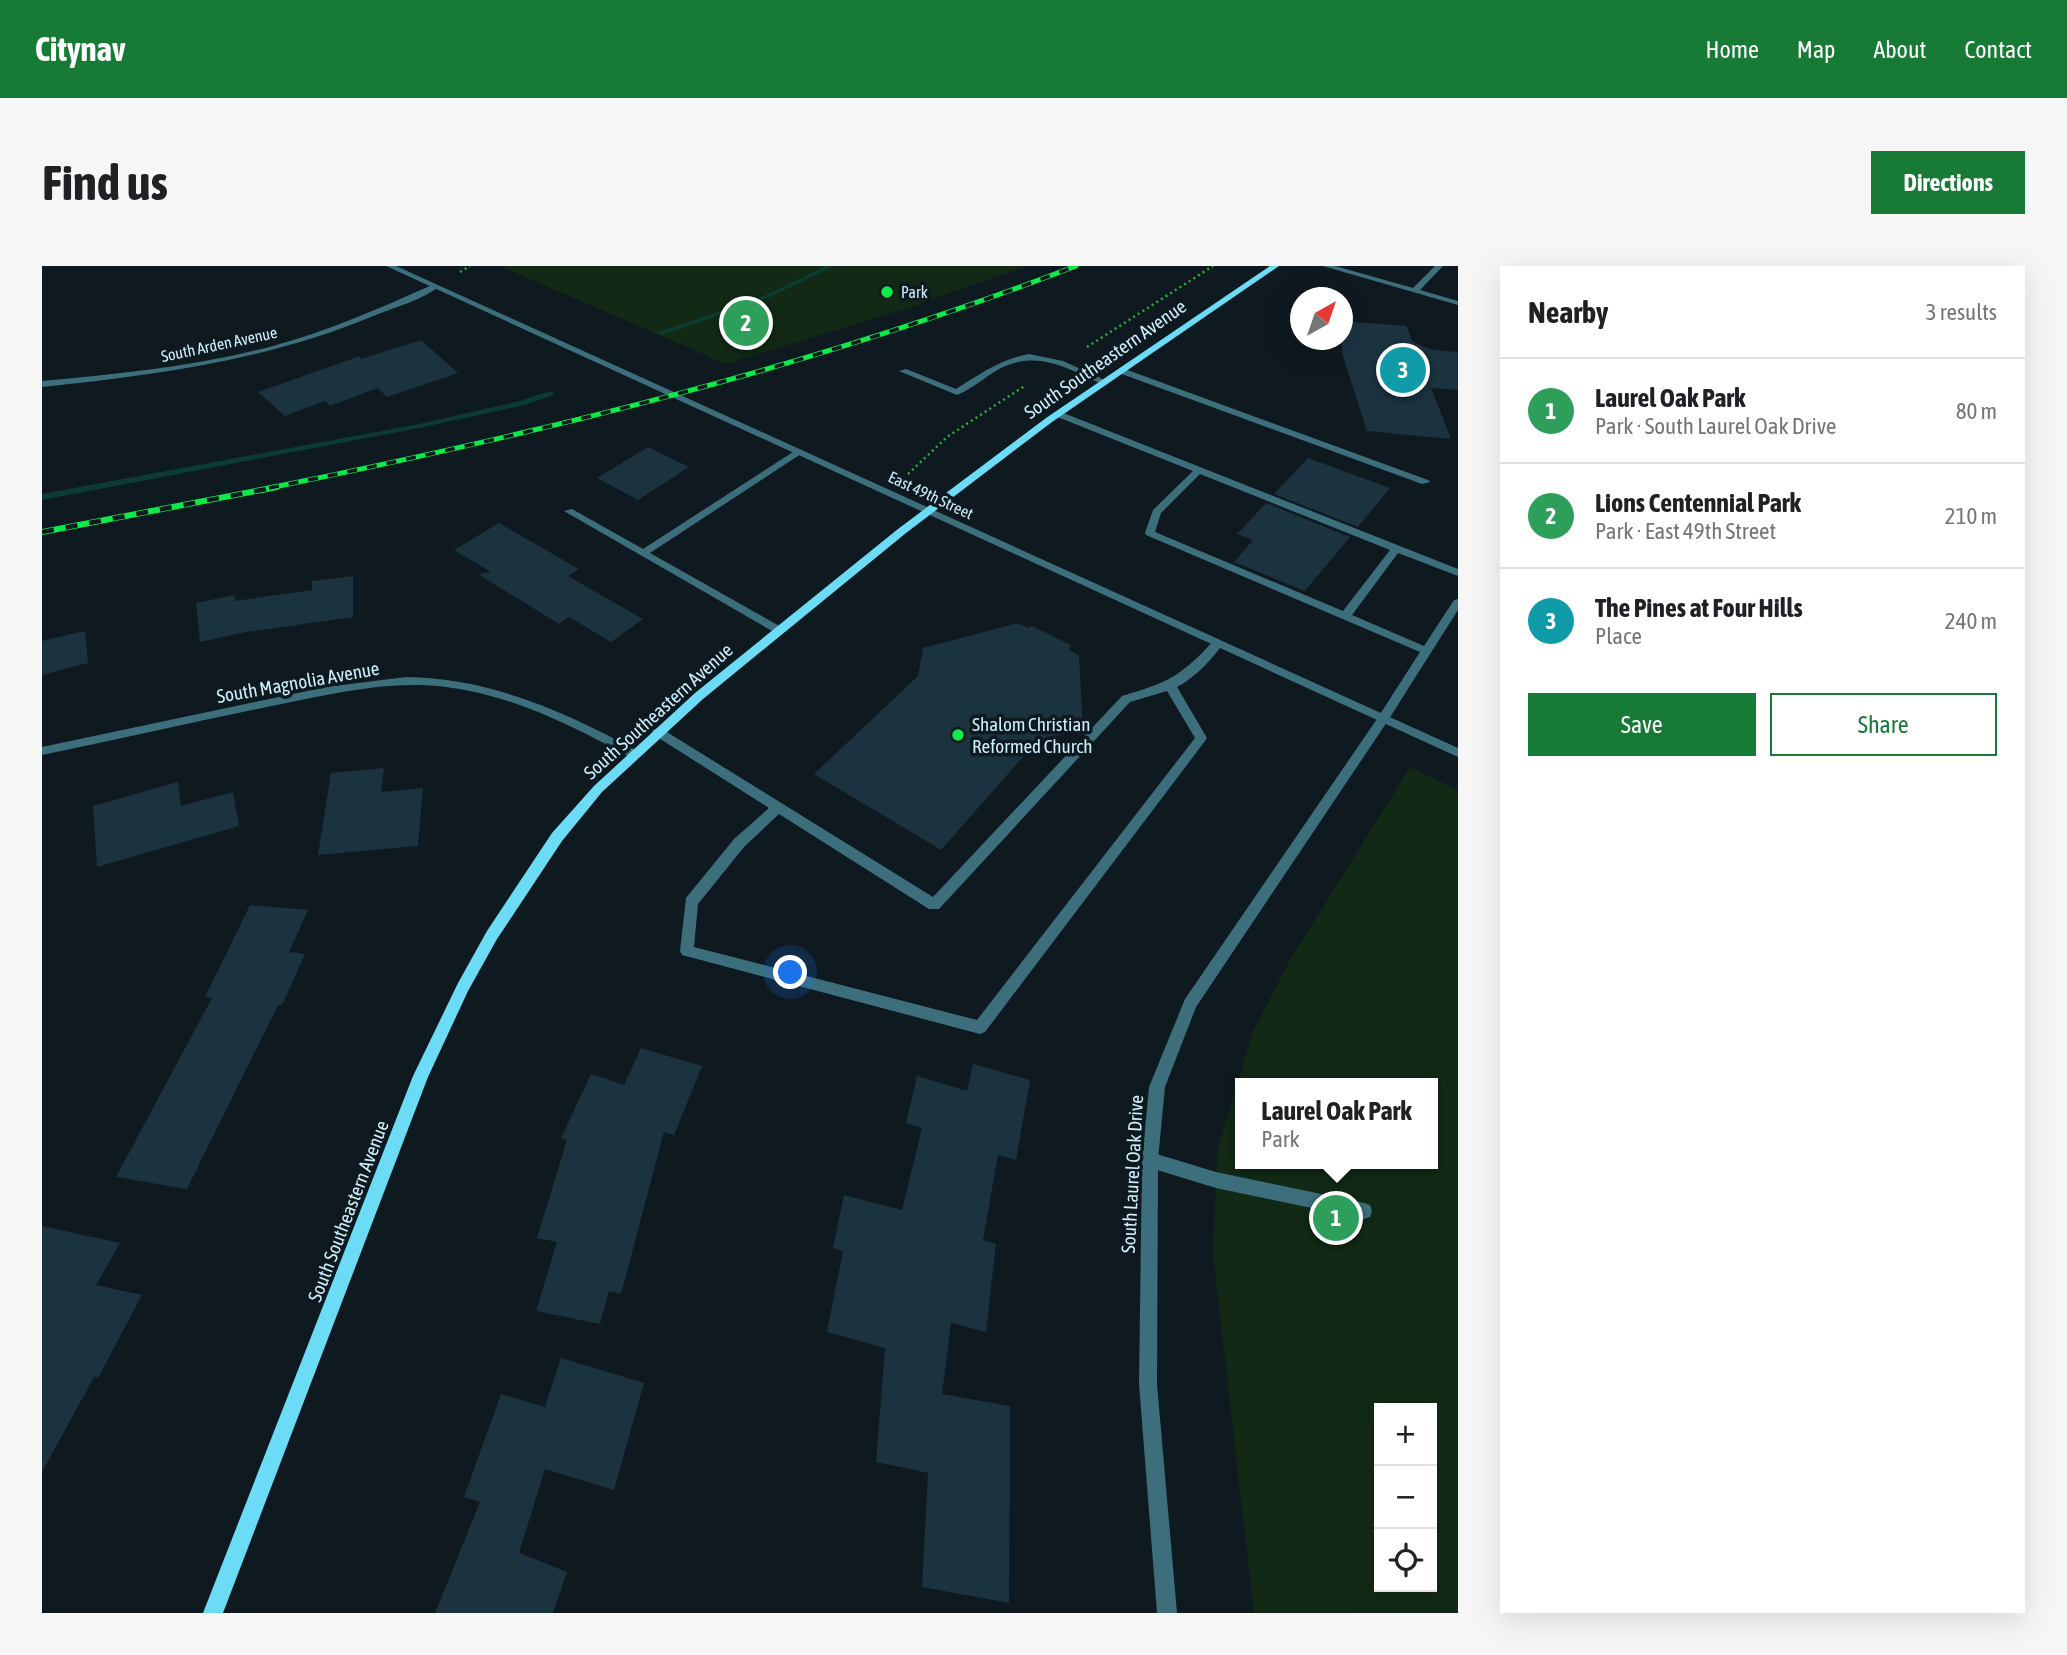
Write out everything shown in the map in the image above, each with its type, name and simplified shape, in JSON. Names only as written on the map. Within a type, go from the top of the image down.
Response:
[{"type":"main road","name":"South Southeastern Avenue","points":[[213,1613],[421,1076],[463,987],[492,935],[557,837],[598,789],[658,732],[928,511],[1058,415],[1275,266]]},
{"type":"street","name":"East 49th Street","points":[[390,266],[1458,753]]},
{"type":"street","points":[[1327,266],[1458,303]]},
{"type":"street","points":[[1414,291],[1439,266]]},
{"type":"street","name":"South Arden Avenue","points":[[42,384],[154,373],[255,353],[352,322],[435,286]]},
{"type":"street","points":[[903,371],[957,392],[999,364],[1023,355],[1041,356],[1105,382]]},
{"type":"street","points":[[1122,370],[1425,482]]},
{"type":"street","points":[[1058,415],[1458,573]]},
{"type":"street","points":[[643,554],[799,452]]},
{"type":"street","points":[[1199,470],[1156,512],[1150,533],[1427,651]]},
{"type":"street","points":[[569,511],[779,631]]},
{"type":"street","points":[[1345,616],[1397,548]]},
{"type":"street","name":"South Laurel Oak Drive","points":[[1167,1613],[1148,1384],[1150,1160],[1157,1087],[1191,1004],[1383,719],[1458,601]]},
{"type":"street","points":[[658,732],[934,905],[1126,699],[1171,687],[1195,671],[1218,643]]},
{"type":"street","name":"South Magnolia Avenue","points":[[42,751],[355,686],[417,681],[446,683],[523,701],[575,722],[634,754]]},
{"type":"street","points":[[778,807],[739,843],[691,902],[687,951],[980,1027],[1202,738],[1171,687]]},
{"type":"street","points":[[1150,1160],[1216,1180],[1364,1210]]},
{"type":"path","points":[[889,494],[947,437],[1213,266]]},
{"type":"green space","points":[[500,266],[1027,266],[908,308],[726,364]]},
{"type":"green space","points":[[1410,767],[1458,790],[1458,1613],[1254,1613],[1213,1255],[1217,1151],[1235,1091],[1235,1169],[1438,1169],[1438,1078],[1239,1078],[1253,1031],[1290,960]]},
{"type":"building","points":[[1353,322],[1406,326],[1413,342],[1432,350],[1458,352],[1458,390],[1431,388],[1451,439],[1367,431],[1342,350],[1353,350]]},
{"type":"building","points":[[421,340],[458,373],[387,397],[378,388],[330,406],[325,401],[285,416],[258,392],[360,356],[361,359]]},
{"type":"building","points":[[648,447],[689,467],[638,500],[597,478]]},
{"type":"building","points":[[1308,458],[1390,488],[1358,527],[1274,494]]},
{"type":"building","points":[[1266,503],[1350,537],[1305,591],[1234,562],[1253,540],[1237,534]]},
{"type":"building","points":[[499,523],[579,569],[568,576],[643,619],[611,642],[569,617],[559,624],[478,574],[491,572],[454,550]]},
{"type":"building","points":[[353,576],[353,617],[246,632],[200,642],[196,603],[235,595],[235,601],[312,590],[312,581]]},
{"type":"building","name":"Shalom Christian Reformed Church","points":[[1018,623],[1028,628],[1032,626],[1071,645],[1069,650],[1079,655],[1083,729],[1037,741],[941,850],[814,774],[918,676],[923,648]]},
{"type":"building","points":[[85,631],[88,663],[42,675],[42,641]]},
{"type":"building","points":[[384,768],[381,792],[423,788],[418,846],[318,855],[331,773]]},
{"type":"building","points":[[178,782],[181,806],[233,792],[239,826],[97,867],[93,806]]},
{"type":"building","points":[[250,905],[308,910],[289,952],[305,954],[282,1005],[278,1005],[187,1189],[116,1177],[212,998],[205,997]]},
{"type":"building","points":[[641,1048],[702,1066],[674,1135],[664,1132],[621,1294],[609,1291],[600,1324],[536,1311],[557,1242],[537,1238],[567,1140],[561,1138],[591,1074],[624,1085]]},
{"type":"building","points":[[973,1064],[1030,1080],[1016,1160],[998,1155],[983,1240],[996,1244],[986,1332],[951,1323],[942,1394],[1010,1406],[1009,1603],[922,1587],[928,1473],[876,1462],[885,1348],[827,1332],[843,1251],[833,1248],[844,1195],[902,1210],[922,1128],[906,1123],[917,1076],[967,1091]]},
{"type":"building","points":[[42,1226],[120,1243],[96,1285],[142,1295],[98,1378],[94,1377],[42,1472]]},
{"type":"building","points":[[561,1358],[644,1383],[614,1490],[545,1469],[519,1553],[567,1572],[553,1613],[435,1613],[480,1502],[464,1497],[501,1394],[545,1407]]},
{"type":"waterway","points":[[660,333],[768,296],[831,266]]},
{"type":"waterway","points":[[42,497],[419,426],[522,403],[550,393]]},
{"type":"railway","points":[[269,488],[474,444],[677,394],[879,335],[1076,266]]},
{"type":"railway","points":[[42,532],[277,487]]},
{"type":"place","name":"Park","points":[[887,292]]},
{"type":"place","name":"Lions Centennial Park","points":[[746,323]]},
{"type":"place","name":"The Pines at Four Hills","points":[[1403,370]]},
{"type":"place","name":"Shalom Christian Reformed Church","points":[[958,735]]},
{"type":"place","name":"Laurel Oak Park","points":[[1336,1218]]}]
